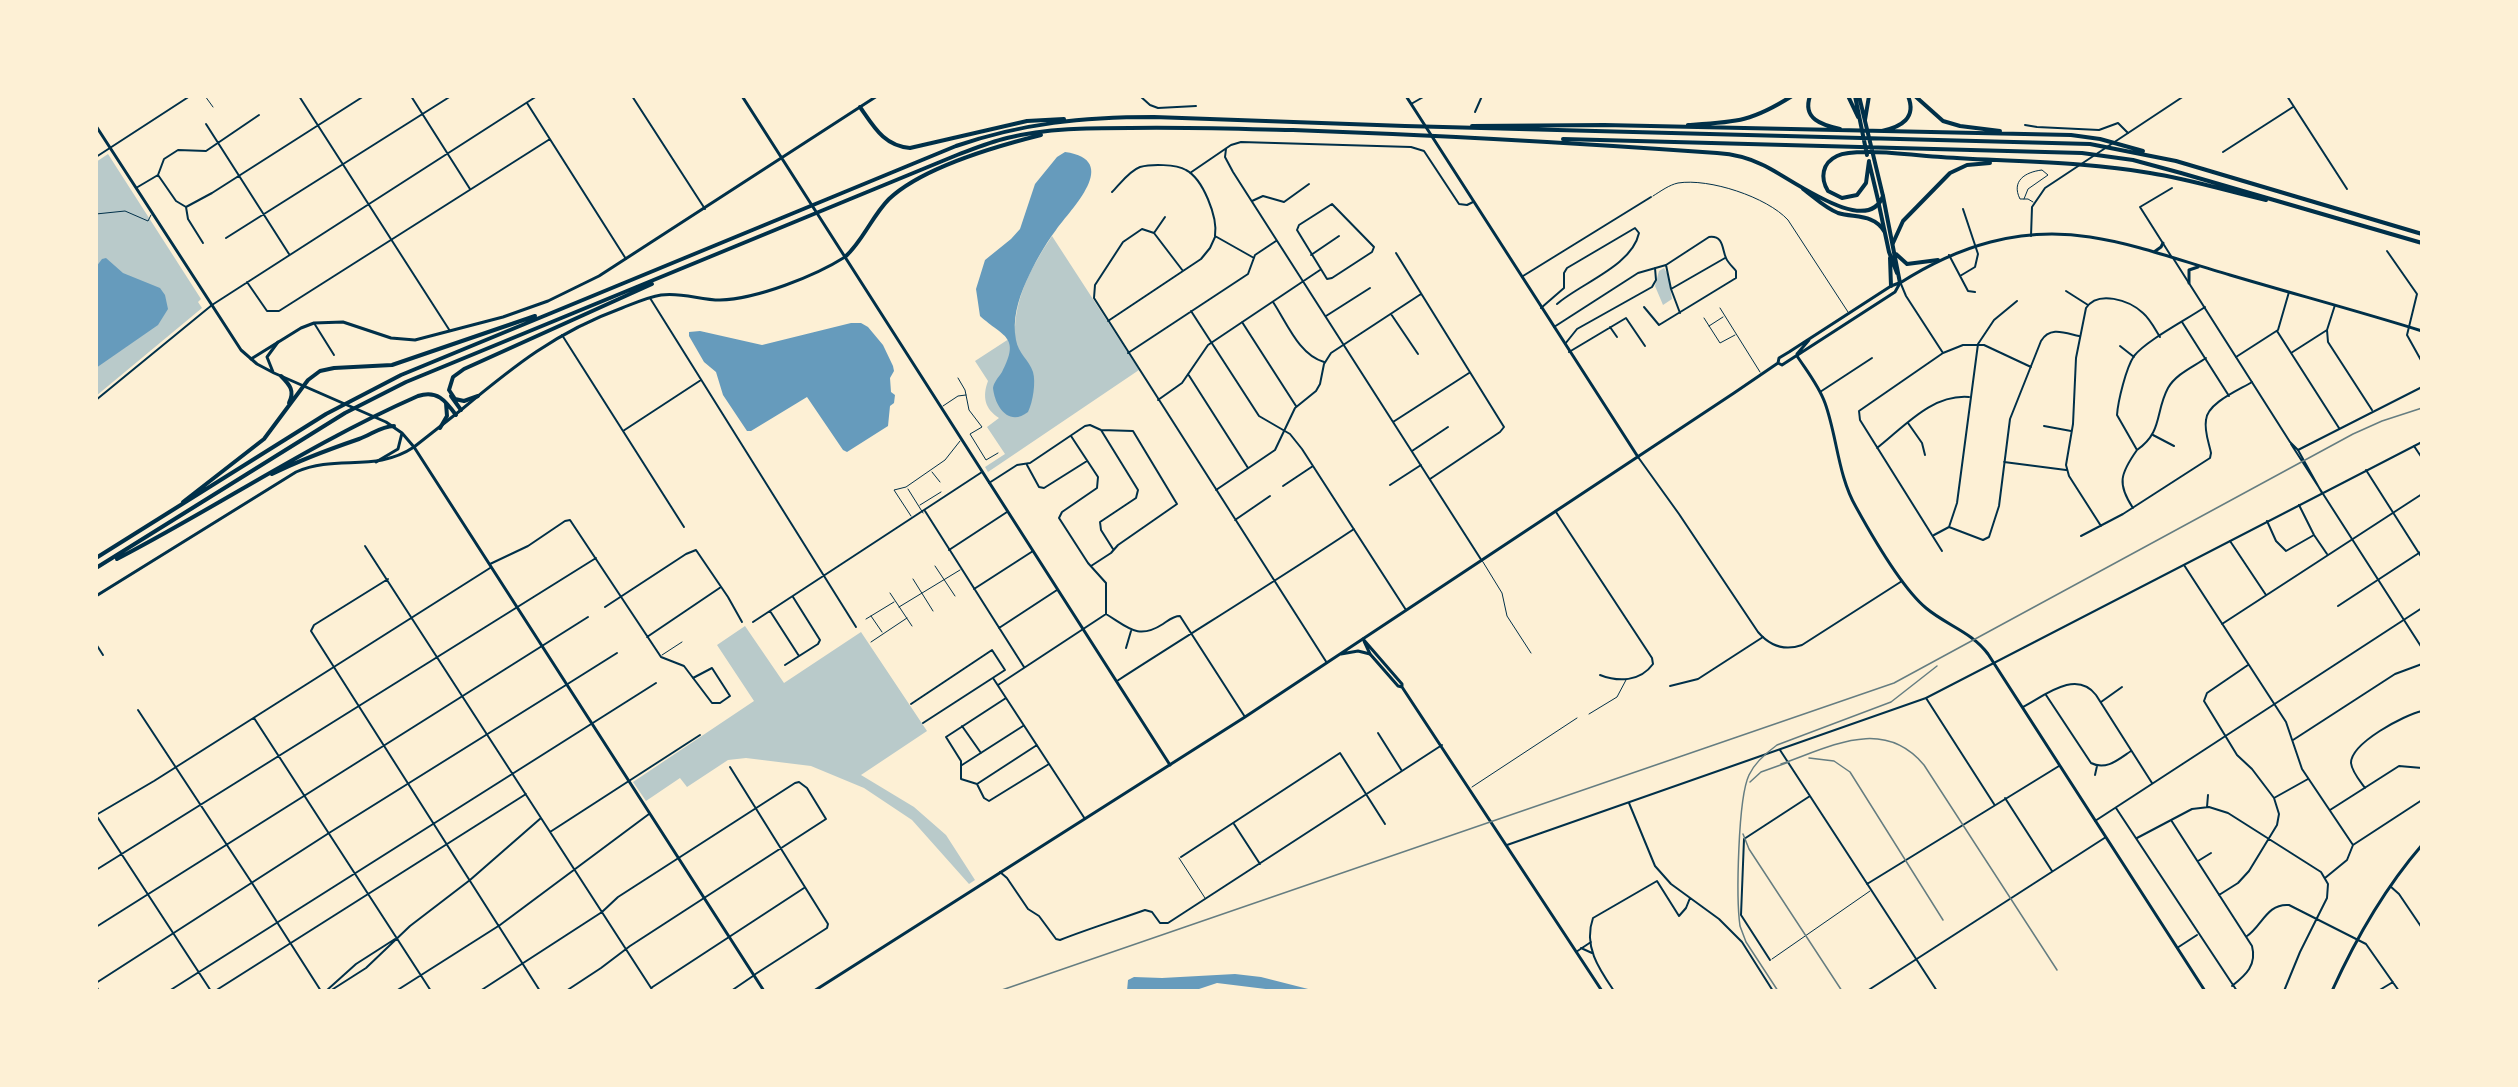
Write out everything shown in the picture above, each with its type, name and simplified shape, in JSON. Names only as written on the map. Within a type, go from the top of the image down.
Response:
[{"type":"highway","points":[[1665,127],[1746,120],[1768,111],[1792,96]]},
{"type":"highway","points":[[1810,96],[1809,110],[1815,121],[1824,126],[1849,131]]},
{"type":"highway","points":[[1848,96],[1863,124]]},
{"type":"highway","points":[[1857,96],[1884,231]]},
{"type":"highway","points":[[1863,124],[1869,96]]},
{"type":"highway","points":[[1874,132],[1896,128],[1906,122],[1911,108],[1908,96]]},
{"type":"highway","points":[[1915,96],[1938,118],[1949,123],[2015,134]]},
{"type":"highway","points":[[861,107],[882,137],[893,144],[905,147],[922,146],[1027,121],[1154,117],[1438,127],[2056,142],[2090,144],[2150,154]]},
{"type":"highway","points":[[96,558],[353,398],[401,375],[956,146],[1009,129],[1077,120]]},
{"type":"highway","points":[[1446,127],[1512,124],[2092,137],[2422,234]]},
{"type":"highway","points":[[96,569],[291,446],[373,398],[406,382],[957,155],[1008,138],[1092,128],[1148,128],[2082,153],[2133,160],[2422,243]]},
{"type":"highway","points":[[845,257],[875,216],[900,190],[965,159],[1006,144],[1052,132]]},
{"type":"highway","points":[[1511,138],[1720,153],[1751,160],[1841,208],[1868,212],[1879,205],[1883,196]]},
{"type":"highway","points":[[1870,160],[1866,183],[1857,195],[1842,198],[1833,195],[1826,188],[1823,175],[1828,163],[1837,156],[1889,154],[2132,170],[2168,176],[2308,209]]},
{"type":"highway","points":[[1870,160],[1883,196],[1893,243]]},
{"type":"highway","points":[[1891,286],[1892,251],[1898,227],[1947,176],[1959,168],[1979,163],[2046,164]]},
{"type":"highway","points":[[1788,178],[1828,208],[1838,213],[1873,219],[1880,224],[1892,251],[1900,282]]},
{"type":"highway","points":[[1892,251],[1901,261],[1908,264],[1938,260]]},
{"type":"highway","points":[[461,410],[454,402],[449,390],[452,378],[462,370],[683,268]]},
{"type":"highway","points":[[159,519],[258,445],[284,414],[309,378],[323,369],[392,365],[559,309]]},
{"type":"highway","points":[[280,376],[290,386],[292,393],[284,414]]},
{"type":"highway","points":[[449,390],[458,400],[467,401],[478,396]]},
{"type":"highway","points":[[96,569],[176,528],[333,436],[412,399],[430,394],[438,395],[456,415]]},
{"type":"highway","points":[[440,428],[447,414],[444,400]]},
{"type":"highway","points":[[245,488],[320,451],[394,426]]},
{"type":"main road","points":[[742,96],[1170,765]]},
{"type":"main road","points":[[251,359],[301,328],[314,323],[343,322],[405,340],[419,339],[503,317],[548,301],[599,276],[705,210],[877,96]]},
{"type":"main road","points":[[1406,96],[1638,457]]},
{"type":"main road","points":[[96,126],[235,343],[251,359],[274,373],[394,426],[414,447],[764,991]]},
{"type":"main road","points":[[814,991],[1340,655],[1762,374],[1778,363],[1779,358],[1891,286],[1949,255],[1975,245],[1998,240],[2031,236],[2091,237],[2153,252],[2422,331]]},
{"type":"main road","points":[[2153,252],[2160,249],[2163,243]]},
{"type":"main road","points":[[96,596],[296,472],[325,463],[376,462],[398,457],[440,428],[514,366],[562,334],[591,320],[650,298],[677,294],[712,299],[736,298],[810,277],[845,257]]},
{"type":"main road","points":[[2189,283],[2189,270],[2200,266]]},
{"type":"main road","points":[[1778,363],[1782,365],[1797,356],[1895,292],[1900,282]]},
{"type":"main road","points":[[1797,356],[1809,340]]},
{"type":"main road","points":[[274,373],[267,357],[278,342]]},
{"type":"main road","points":[[1797,356],[1820,392],[1853,502],[1903,581],[1927,609],[1975,639],[1994,663],[2205,991]]},
{"type":"main road","points":[[376,462],[398,449],[402,433]]},
{"type":"main road","points":[[1363,639],[1370,654],[1398,686],[1402,687]]},
{"type":"main road","points":[[1363,639],[1402,684],[1602,991]]},
{"type":"main road","points":[[1340,655],[1358,651],[1370,654]]},
{"type":"main road","points":[[2332,991],[2357,939],[2390,886],[2422,845]]},
{"type":"street","points":[[96,157],[189,96]]},
{"type":"street","points":[[299,96],[450,332]]},
{"type":"street","points":[[186,207],[196,203],[364,96]]},
{"type":"street","points":[[411,96],[470,189]]},
{"type":"street","points":[[226,238],[451,96]]},
{"type":"street","points":[[96,400],[212,305],[537,96]]},
{"type":"street","points":[[632,96],[705,210]]},
{"type":"street","points":[[1140,96],[1150,105],[1158,108],[1194,108],[1196,106]]},
{"type":"street","points":[[1411,104],[1425,96]]},
{"type":"street","points":[[1475,112],[1482,96]]},
{"type":"street","points":[[2031,236],[2031,211],[2034,202],[2046,187],[2184,96]]},
{"type":"street","points":[[2287,96],[2347,189]]},
{"type":"street","points":[[527,103],[626,259]]},
{"type":"street","points":[[2223,152],[2294,106]]},
{"type":"street","points":[[136,188],[158,175],[164,159],[178,150],[206,151],[259,115]]},
{"type":"street","points":[[2025,125],[2037,128],[2099,130],[2118,123],[2128,133]]},
{"type":"street","points":[[206,124],[289,254]]},
{"type":"street","points":[[246,282],[264,307],[272,313],[287,306],[550,139]]},
{"type":"street","points":[[1190,173],[1233,144],[1244,142],[1411,147],[1424,151],[1458,202],[1464,206],[1473,202]]},
{"type":"street","points":[[1226,149],[1227,160],[1252,201],[1482,561]]},
{"type":"street","points":[[1108,321],[1206,254],[1215,236],[1216,221],[1213,210],[1190,173],[1178,167],[1141,167],[1132,171],[1112,192]]},
{"type":"street","points":[[158,175],[176,201],[186,207],[188,219],[203,243]]},
{"type":"street","points":[[1252,201],[1263,196],[1282,203],[1309,184]]},
{"type":"street","points":[[2172,188],[2140,207],[2290,442],[2301,463],[2422,648]]},
{"type":"street","points":[[1522,277],[1651,197]]},
{"type":"street","points":[[1333,205],[1369,239],[1374,248],[1372,252],[1327,279],[1311,255],[1297,230],[1299,225],[1333,205]]},
{"type":"street","points":[[1960,276],[1977,264],[1975,245],[1963,209]]},
{"type":"street","points":[[1154,232],[1165,217]]},
{"type":"street","points":[[1541,308],[1564,288],[1564,274],[1567,269],[1635,228],[1639,233],[1638,239],[1624,258],[1557,304]]},
{"type":"street","points":[[1183,271],[1154,232],[1142,229],[1124,240],[1095,285],[1093,292],[1095,301],[1327,663]]},
{"type":"street","points":[[1215,236],[1254,258]]},
{"type":"street","points":[[1311,255],[1339,236]]},
{"type":"street","points":[[1554,327],[1636,275],[1666,265],[1680,254],[1713,236],[1722,245],[1725,258],[1735,269],[1737,276],[1658,325],[1644,307]]},
{"type":"street","points":[[1128,353],[1248,274],[1254,258],[1277,240]]},
{"type":"street","points":[[2387,251],[2422,297]]},
{"type":"street","points":[[1396,253],[1504,428],[1496,436],[1430,479]]},
{"type":"street","points":[[1949,255],[1968,291],[1975,292]]},
{"type":"street","points":[[1671,289],[1725,258]]},
{"type":"street","points":[[1666,265],[1671,289],[1680,313]]},
{"type":"street","points":[[1565,344],[1577,329],[1651,287],[1656,280],[1655,268]]},
{"type":"street","points":[[1158,400],[1177,387],[1212,343],[1320,270]]},
{"type":"street","points":[[1900,282],[1906,296],[1943,353]]},
{"type":"street","points":[[1326,316],[1370,288]]},
{"type":"street","points":[[2066,291],[2088,305]]},
{"type":"street","points":[[2236,357],[2277,331],[2289,292]]},
{"type":"street","points":[[1216,490],[1275,450],[1296,407],[1316,391],[1325,362],[1331,353],[1421,293]]},
{"type":"street","points":[[2418,294],[2408,327],[2408,339],[2422,362]]},
{"type":"street","points":[[2101,526],[2066,470],[2072,431],[2076,361],[2088,305],[2102,297],[2133,306],[2146,316],[2160,337]]},
{"type":"street","points":[[650,298],[856,627]]},
{"type":"street","points":[[1934,535],[1949,527],[1958,496],[1978,344],[1994,320],[2017,301]]},
{"type":"street","points":[[1273,302],[1306,353],[1314,359],[1325,362]]},
{"type":"street","points":[[2335,305],[2326,338],[2372,411]]},
{"type":"street","points":[[2137,450],[2117,417],[2124,383],[2134,357],[2205,308]]},
{"type":"street","points":[[1191,311],[1259,416],[1293,437],[1407,611]]},
{"type":"street","points":[[1391,313],[1418,354]]},
{"type":"street","points":[[1569,352],[1626,318],[1645,346]]},
{"type":"street","points":[[1242,322],[1296,407]]},
{"type":"street","points":[[2182,322],[2230,396]]},
{"type":"street","points":[[314,323],[334,355]]},
{"type":"street","points":[[1610,327],[1617,337]]},
{"type":"street","points":[[2291,353],[2327,330]]},
{"type":"street","points":[[1949,527],[1986,540],[1998,509],[2010,419],[2042,340],[2048,333],[2056,331],[2080,336]]},
{"type":"street","points":[[2277,331],[2339,428]]},
{"type":"street","points":[[562,334],[684,527]]},
{"type":"street","points":[[1942,551],[1858,415],[1864,406],[1943,353],[1963,345],[1978,344],[2031,367]]},
{"type":"street","points":[[2120,346],[2134,357]]},
{"type":"street","points":[[1820,392],[1872,358]]},
{"type":"street","points":[[2133,508],[2121,484],[2137,450],[2149,442],[2153,435],[2169,386],[2178,376],[2206,358]]},
{"type":"street","points":[[1393,422],[1470,372]]},
{"type":"street","points":[[1188,374],[1248,468]]},
{"type":"street","points":[[623,431],[701,380]]},
{"type":"street","points":[[2081,536],[2133,508],[2211,457],[2206,416],[2212,408],[2252,382]]},
{"type":"street","points":[[2298,450],[2422,387]]},
{"type":"street","points":[[1877,448],[1938,402],[1953,398],[1970,398]]},
{"type":"street","points":[[1908,423],[1920,441],[1924,455]]},
{"type":"street","points":[[989,483],[1017,465],[1027,465],[1088,425],[1101,430],[1131,430],[1177,504],[1118,544],[1114,550],[1092,566]]},
{"type":"street","points":[[2044,426],[2072,431]]},
{"type":"street","points":[[1412,451],[1448,428]]},
{"type":"street","points":[[1101,430],[1133,480],[1138,494],[1133,500],[1102,520],[1100,525],[1114,550]]},
{"type":"street","points":[[1071,435],[1098,477],[1098,486],[1062,512],[1059,518],[1106,583],[1106,614]]},
{"type":"street","points":[[2153,435],[2175,446]]},
{"type":"street","points":[[2290,442],[2298,450],[2322,493]]},
{"type":"street","points":[[1506,845],[1926,698],[2422,442]]},
{"type":"street","points":[[2414,446],[2422,458]]},
{"type":"street","points":[[1638,457],[1763,637],[1773,645],[1782,648],[1802,645],[1903,581]]},
{"type":"street","points":[[1027,465],[1041,488],[1087,461]]},
{"type":"street","points":[[2004,462],[2066,470]]},
{"type":"street","points":[[1390,485],[1421,465]]},
{"type":"street","points":[[1284,486],[1313,466]]},
{"type":"street","points":[[2366,470],[2422,558]]},
{"type":"street","points":[[753,622],[982,472]]},
{"type":"street","points":[[2222,624],[2422,494]]},
{"type":"street","points":[[1235,520],[1270,496]]},
{"type":"street","points":[[2299,505],[2314,535],[2328,555]]},
{"type":"street","points":[[949,550],[1007,511]]},
{"type":"street","points":[[924,512],[1024,667]]},
{"type":"street","points":[[1556,512],[1652,658],[1653,664],[1649,669],[1626,680],[1600,675]]},
{"type":"street","points":[[526,794],[213,991],[198,972],[96,815],[568,519],[660,656],[684,666],[693,678],[712,703],[720,703],[729,697],[730,694],[712,668],[693,678]]},
{"type":"street","points":[[2267,521],[2276,541],[2288,551],[2314,535]]},
{"type":"street","points":[[1117,681],[1273,581],[1278,580],[1354,529]]},
{"type":"street","points":[[2230,541],[2266,595]]},
{"type":"street","points":[[365,546],[652,990],[805,887]]},
{"type":"street","points":[[605,607],[686,554],[696,551],[742,622]]},
{"type":"street","points":[[974,589],[1033,551]]},
{"type":"street","points":[[2338,606],[2420,552]]},
{"type":"street","points":[[96,870],[202,806],[596,558]]},
{"type":"street","points":[[2184,565],[2286,722],[2300,764],[2308,779],[2353,845]]},
{"type":"street","points":[[388,579],[310,629],[540,991]]},
{"type":"street","points":[[647,637],[721,587]]},
{"type":"street","points":[[999,628],[1058,590]]},
{"type":"street","points":[[785,664],[819,642],[819,638],[793,597]]},
{"type":"street","points":[[2095,821],[2422,608]]},
{"type":"street","points":[[770,611],[799,656]]},
{"type":"street","points":[[998,685],[1106,614]]},
{"type":"street","points":[[1106,614],[1132,630],[1143,633],[1179,616],[1245,717]]},
{"type":"street","points":[[96,927],[588,617]]},
{"type":"street","points":[[1126,648],[1132,630]]},
{"type":"street","points":[[1670,686],[1698,679],[1763,637]]},
{"type":"street","points":[[96,644],[104,655]]},
{"type":"street","points":[[911,704],[992,650],[1005,668],[923,723]]},
{"type":"street","points":[[99,991],[96,985],[173,934],[329,833],[617,653]]},
{"type":"street","points":[[2293,740],[2395,674],[2422,663]]},
{"type":"street","points":[[2219,895],[2245,876],[2279,822],[2274,798],[2252,769],[2237,754],[2208,709],[2204,698],[2207,693],[2248,664]]},
{"type":"street","points":[[993,678],[1085,819]]},
{"type":"street","points":[[169,991],[656,683]]},
{"type":"street","points":[[2023,707],[2068,684],[2077,683],[2090,688],[2152,783]]},
{"type":"street","points":[[2101,702],[2122,687]]},
{"type":"street","points":[[2046,695],[2085,755],[2097,766]]},
{"type":"street","points":[[1006,698],[946,738],[962,765],[961,779],[977,784],[984,798],[989,801],[1049,764]]},
{"type":"street","points":[[1926,698],[1994,804]]},
{"type":"street","points":[[138,710],[321,991]]},
{"type":"street","points":[[2365,788],[2351,765],[2356,748],[2403,717],[2422,711]]},
{"type":"street","points":[[254,718],[432,991]]},
{"type":"street","points":[[962,726],[981,753]]},
{"type":"street","points":[[962,765],[1024,726]]},
{"type":"street","points":[[1378,733],[1402,772]]},
{"type":"street","points":[[550,832],[700,735]]},
{"type":"street","points":[[977,784],[1037,745]]},
{"type":"street","points":[[1000,872],[1007,878],[1028,909],[1039,916],[1056,939],[1060,940],[1096,925],[1145,910],[1152,912],[1163,924],[1171,922],[1442,745]]},
{"type":"street","points":[[1780,750],[1937,991]]},
{"type":"street","points":[[2097,766],[2112,763],[2131,751]]},
{"type":"street","points":[[1180,858],[1340,753],[1385,824]]},
{"type":"street","points":[[1868,884],[2060,765]]},
{"type":"street","points":[[2095,775],[2097,766]]},
{"type":"street","points":[[2330,810],[2400,766],[2422,768]]},
{"type":"street","points":[[730,767],[826,920],[826,928],[731,991]]},
{"type":"street","points":[[2274,798],[2308,779]]},
{"type":"street","points":[[480,991],[602,912],[618,897],[756,808],[799,782],[807,788],[826,819],[704,897],[566,991]]},
{"type":"street","points":[[2206,807],[2208,795]]},
{"type":"street","points":[[1770,960],[1741,915],[1744,839],[1810,796]]},
{"type":"street","points":[[2005,798],[2053,872]]},
{"type":"street","points":[[2325,878],[2347,860],[2353,845],[2422,800]]},
{"type":"street","points":[[1629,803],[1655,866],[1671,884],[1719,919],[1742,942],[1773,991]]},
{"type":"street","points":[[2137,838],[2192,809],[2206,807],[2228,813],[2317,868],[2325,878],[2327,897],[2284,991]]},
{"type":"street","points":[[2116,808],[2237,991]]},
{"type":"street","points":[[396,991],[500,925],[649,814]]},
{"type":"street","points":[[328,991],[366,968],[397,938],[470,880],[541,818]]},
{"type":"street","points":[[2171,820],[2247,936],[2253,950],[2252,965],[2247,974],[2232,986]]},
{"type":"street","points":[[1234,824],[1260,864]]},
{"type":"street","points":[[1867,991],[2106,837]]},
{"type":"street","points":[[2198,861],[2211,853]]},
{"type":"street","points":[[1614,991],[1594,961],[1591,942],[1592,922],[1595,916],[1657,881],[1679,916],[1686,908],[1690,897]]},
{"type":"street","points":[[2390,886],[2399,894],[2422,928]]},
{"type":"street","points":[[2247,936],[2271,910],[2280,905],[2289,905],[2357,939],[2369,948],[2399,991]]},
{"type":"street","points":[[2177,948],[2198,934]]},
{"type":"street","points":[[328,991],[356,964],[397,938]]},
{"type":"street","points":[[1576,952],[1591,942]]},
{"type":"street","points":[[1581,948],[1592,953]]},
{"type":"street","points":[[2378,991],[2392,982]]},
{"type":"lane","points":[[206,96],[213,107]]},
{"type":"lane","points":[[2024,199],[2028,189],[2048,175],[2042,170],[2031,171],[2023,177],[2016,190],[2020,199],[2034,202]]},
{"type":"lane","points":[[1651,197],[1677,183],[1713,185],[1742,193],[1779,213],[1788,220],[1849,314]]},
{"type":"lane","points":[[96,214],[125,211],[148,221],[153,214]]},
{"type":"lane","points":[[1720,308],[1762,374]]},
{"type":"lane","points":[[1709,326],[1724,316]]},
{"type":"lane","points":[[1704,318],[1720,343],[1736,334]]},
{"type":"lane","points":[[958,378],[966,395],[969,410],[982,426],[970,434],[986,460],[998,453]]},
{"type":"lane","points":[[941,407],[958,396],[966,395]]},
{"type":"lane","points":[[914,518],[894,492],[896,489],[906,487],[948,457],[954,446],[962,439]]},
{"type":"lane","points":[[930,470],[940,482]]},
{"type":"lane","points":[[906,487],[924,512]]},
{"type":"lane","points":[[919,506],[941,492]]},
{"type":"lane","points":[[1482,561],[1501,591],[1507,616],[1531,653]]},
{"type":"lane","points":[[935,566],[955,596]]},
{"type":"lane","points":[[899,607],[962,569]]},
{"type":"lane","points":[[913,579],[933,611]]},
{"type":"lane","points":[[890,593],[912,626]]},
{"type":"lane","points":[[866,619],[895,601]]},
{"type":"lane","points":[[871,616],[883,634]]},
{"type":"lane","points":[[871,642],[907,618]]},
{"type":"lane","points":[[660,656],[682,642]]},
{"type":"lane","points":[[1589,714],[1617,697],[1626,680]]},
{"type":"lane","points":[[1470,788],[1577,718]]},
{"type":"lane","points":[[1180,858],[1206,899]]},
{"type":"lane","points":[[1770,960],[1871,890]]},
{"type":"shaded area","points":[[108,154],[201,299],[198,302],[202,308],[96,396],[96,162]]},
{"type":"shaded area","points":[[1052,236],[1139,370],[988,472],[985,467],[1005,454],[987,427],[999,418],[988,407],[985,392],[988,381],[975,361],[1015,335],[1015,321],[1021,295]]},
{"type":"shaded area","points":[[1664,268],[1668,275],[1672,299],[1663,305],[1655,286],[1659,271]]},
{"type":"shaded area","points":[[745,626],[784,683],[861,632],[927,731],[861,775],[914,807],[946,835],[975,880],[969,884],[912,820],[864,788],[811,766],[746,758],[728,760],[687,787],[680,778],[646,801],[633,782],[754,701],[717,645]]},
{"type":"water","points":[[1065,152],[1082,157],[1090,165],[1091,175],[1088,186],[1040,255],[1020,296],[1015,318],[1016,340],[1033,372],[1034,386],[1028,412],[1021,416],[1009,416],[1000,408],[993,388],[1007,360],[1010,351],[1009,344],[1002,333],[980,316],[976,289],[985,260],[1020,229],[1035,184],[1057,157]]},
{"type":"water","points":[[106,258],[123,273],[160,288],[165,295],[168,309],[158,325],[96,368],[96,267],[102,259]]},
{"type":"water","points":[[851,323],[861,323],[868,327],[883,345],[893,366],[894,371],[890,378],[891,392],[895,395],[894,403],[890,406],[888,426],[847,452],[843,450],[807,397],[751,431],[747,431],[723,395],[716,372],[704,362],[689,336],[689,332],[700,331],[762,345]]},
{"type":"water","points":[[1235,974],[1261,977],[1316,991],[1282,991],[1217,983],[1193,991],[1127,991],[1128,980],[1134,977],[1162,978]]},
{"type":"railway","points":[[999,991],[1894,683],[2353,434],[2382,421],[2422,408]]},
{"type":"railway","points":[[1778,991],[1746,942],[1740,926],[1738,894],[1742,804],[1751,770],[1777,745],[1891,702],[1937,666]]},
{"type":"railway","points":[[1781,764],[1818,750],[1855,740],[1874,739],[1891,742],[1908,750],[1924,765],[2057,970]]},
{"type":"railway","points":[[1809,758],[1834,761],[1850,772],[1943,920]]},
{"type":"railway","points":[[1750,782],[1761,772],[1789,762]]},
{"type":"railway","points":[[1743,834],[1749,849],[1842,991]]}]
